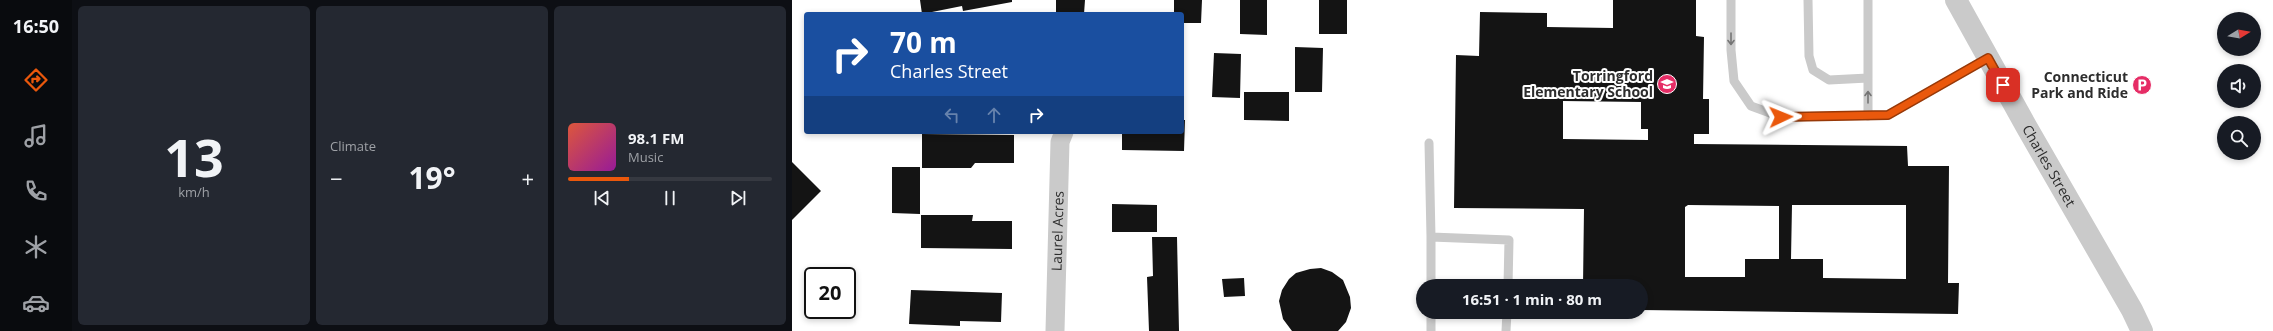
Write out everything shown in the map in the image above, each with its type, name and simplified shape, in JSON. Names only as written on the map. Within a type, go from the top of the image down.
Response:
[{"type":"street","name":"Charles Street","points":[[1956,0],[2132,310],[2142,331]]},
{"type":"street","name":"Laurel Acres","points":[[1055,331],[1060,142],[1063,134]]},
{"type":"lane","points":[[1731,0],[1731,50],[1734,81],[1751,106],[1781,117],[1888,115],[1988,58]]},
{"type":"lane","points":[[1808,0],[1809,56],[1814,70],[1829,80],[1868,78]]},
{"type":"lane","points":[[1868,0],[1868,116]]},
{"type":"lane","points":[[1429,143],[1432,237],[1431,279]]},
{"type":"lane","points":[[1432,237],[1509,240],[1508,279]]},
{"type":"lane","points":[[1431,319],[1431,331]]},
{"type":"lane","points":[[1506,331],[1507,319]]},
{"type":"building","points":[[920,0],[1012,0],[1012,2],[963,11],[962,6],[932,12],[922,12]]},
{"type":"building","points":[[1056,0],[1085,0],[1084,12],[1056,12]]},
{"type":"building","points":[[1174,0],[1202,0],[1201,23],[1184,23],[1184,12],[1174,12]]},
{"type":"building","points":[[1240,0],[1267,0],[1267,35],[1240,34]]},
{"type":"building","points":[[1319,0],[1347,0],[1347,34],[1319,34]]},
{"type":"building","points":[[1613,0],[1696,0],[1696,36],[1704,37],[1703,99],[1709,99],[1709,134],[1694,134],[1694,144],[1907,146],[1908,166],[1949,166],[1948,283],[1959,283],[1958,314],[1648,310],[1648,279],[1583,279],[1584,209],[1454,208],[1456,55],[1479,56],[1480,12],[1547,13],[1547,27],[1613,28]],"holes":[[[1563,101],[1641,102],[1641,129],[1648,129],[1648,140],[1563,139]],[[1688,205],[1779,206],[1779,259],[1745,259],[1745,277],[1685,277],[1685,207]],[[1792,205],[1906,205],[1906,279],[1823,278],[1823,259],[1791,259]]]},
{"type":"building","points":[[1295,47],[1323,48],[1322,92],[1295,92]]},
{"type":"building","points":[[1214,53],[1241,54],[1240,98],[1212,97]]},
{"type":"building","points":[[1244,92],[1289,92],[1289,121],[1244,120]]},
{"type":"building","points":[[1185,120],[1184,151],[1122,150],[1122,134],[1184,134]]},
{"type":"building","points":[[922,134],[1014,135],[1014,163],[975,163],[971,168],[922,168]]},
{"type":"building","points":[[792,162],[821,191],[792,220]]},
{"type":"building","points":[[892,167],[920,167],[920,214],[892,213]]},
{"type":"building","points":[[1112,204],[1157,205],[1157,232],[1112,232]]},
{"type":"building","points":[[921,215],[973,215],[972,221],[1012,221],[1012,249],[921,248]]},
{"type":"building","points":[[1152,237],[1177,237],[1179,331],[1149,331],[1147,277],[1153,276]]},
{"type":"building","points":[[1321,268],[1332,272],[1343,280],[1350,297],[1351,308],[1346,322],[1338,331],[1292,331],[1283,319],[1279,301],[1282,290],[1289,279],[1296,273]]},
{"type":"building","points":[[1244,278],[1245,296],[1224,297],[1222,279]]},
{"type":"building","points":[[911,290],[1002,293],[1001,322],[960,321],[960,326],[909,324]]},
{"type":"place","name":"Torringford Elementary School","points":[[1667,84]]},
{"type":"place","name":"Connecticut Park and Ride","points":[[2142,85]]},
{"type":"route","points":[[1781,117],[1888,115],[1988,58],[2003,85]]}]
